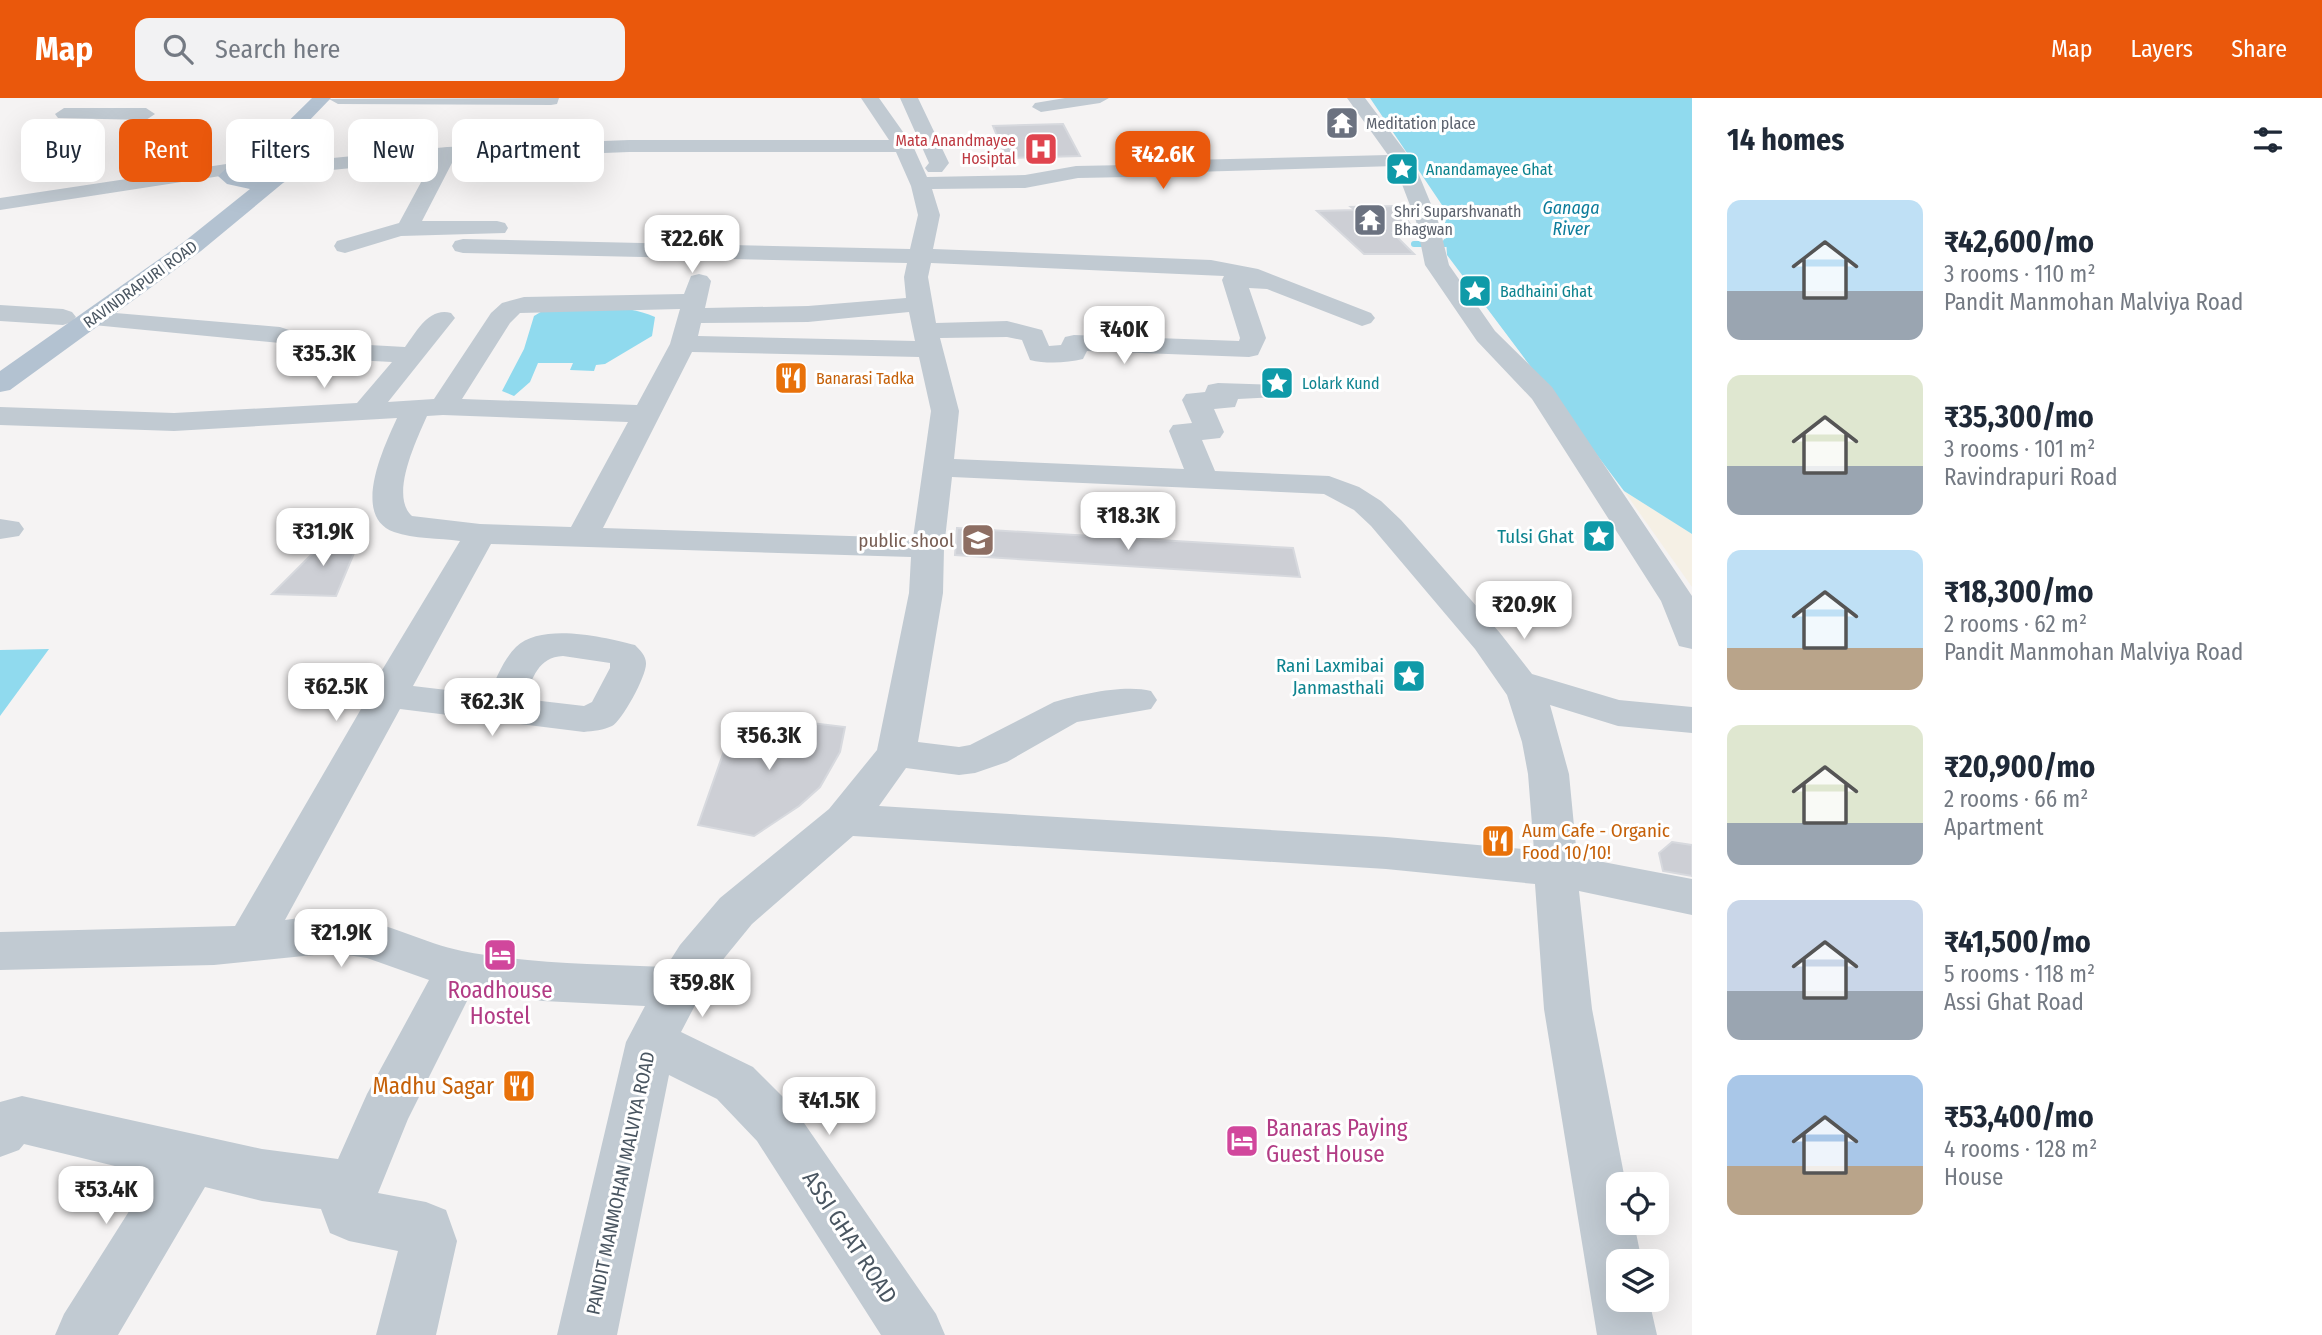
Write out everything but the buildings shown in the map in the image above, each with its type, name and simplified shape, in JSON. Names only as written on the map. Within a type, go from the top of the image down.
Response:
[{"type":"main road","points":[[308,119],[333,98]]},
{"type":"main road","name":"RAVINDRAPURI ROAD","points":[[319,119],[333,98]]},
{"type":"main road","name":"RAVINDRAPURI ROAD","points":[[0,359],[197,223],[217,205],[229,182]]},
{"type":"main road","name":"RAVINDRAPURI ROAD","points":[[0,384],[193,246],[270,182]]},
{"type":"street","points":[[333,98],[544,99]]},
{"type":"street","points":[[909,98],[939,163],[923,185]]},
{"type":"street","points":[[1041,107],[1100,98]]},
{"type":"street","points":[[1356,98],[1401,160],[1427,222],[1437,265],[1486,336],[1542,393],[1563,423],[1678,601],[1692,638]]},
{"type":"street","points":[[532,119],[544,99]]},
{"type":"street","points":[[64,114],[151,110],[140,119]]},
{"type":"street","points":[[604,147],[669,145],[882,124]]},
{"type":"street","name":"PANDIT MANMOHAN MALVIYA ROAD","points":[[587,1335],[651,1042],[679,987],[696,959],[736,911],[844,820],[896,753],[926,593],[945,411],[925,328],[916,276],[929,215],[923,185],[882,124]]},
{"type":"street","points":[[408,226],[447,153]]},
{"type":"street","points":[[334,165],[452,153]]},
{"type":"street","points":[[923,185],[1065,178],[1076,172],[1181,170],[1188,166],[1401,160]]},
{"type":"street","points":[[0,206],[226,176]]},
{"type":"street","points":[[345,246],[375,233],[408,226],[721,234],[765,240],[923,246],[1234,269],[1362,318]]},
{"type":"street","points":[[463,246],[923,246]]},
{"type":"street","points":[[683,344],[925,328],[1007,329],[1032,335],[1039,354],[1074,353],[1073,343],[1138,343],[1250,349],[1252,338],[1234,280],[1273,283]]},
{"type":"street","points":[[925,328],[695,299],[524,304],[511,308],[500,318],[429,408],[393,467],[387,499],[392,519],[413,526],[480,534],[929,548]]},
{"type":"street","points":[[582,537],[683,344],[695,299]]},
{"type":"street","points":[[0,313],[63,317]]},
{"type":"street","points":[[365,412],[442,318]]},
{"type":"street","points":[[92,319],[412,355]]},
{"type":"street","points":[[1203,479],[1184,431],[1210,432],[1196,400],[1224,401],[1219,391],[1269,391]]},
{"type":"street","points":[[0,416],[174,422],[429,408],[647,414]]},
{"type":"street","points":[[938,467],[1329,485],[1355,496],[1374,511],[1518,682],[1533,709],[1552,788],[1554,869],[1562,967],[1611,1249]]},
{"type":"street","points":[[248,944],[386,695],[480,534]]},
{"type":"street","points":[[1518,682],[1618,713],[1692,720]]},
{"type":"street","points":[[386,695],[501,709]]},
{"type":"street","points":[[896,753],[959,761],[975,759],[1068,711],[1138,700]]},
{"type":"street","points":[[844,820],[1386,853],[1554,869],[1692,897]]},
{"type":"street","points":[[0,951],[248,944],[306,935],[337,934],[364,939],[458,970],[507,978],[679,987]]},
{"type":"street","points":[[406,1335],[429,1241],[426,1228],[349,1214],[348,1203],[352,1187],[385,1111],[458,970]]},
{"type":"street","name":"ASSI GHAT ROAD","points":[[651,1042],[735,1083],[775,1124],[915,1335]]},
{"type":"street","points":[[0,1133],[9,1123],[22,1120],[262,1175],[352,1187]]},
{"type":"street","points":[[85,1335],[192,1157]]},
{"type":"street","points":[[1622,1312],[1627,1335]]},
{"type":"sand","points":[[1624,491],[1692,534],[1692,587]]},
{"type":"water","name":"Ganaga River","points":[[1370,98],[1692,98],[1692,534],[1624,491],[1447,255],[1444,208]]},
{"type":"water","points":[[614,308],[655,317],[652,336],[605,364],[596,365],[594,371],[570,370],[573,363],[538,363],[530,382],[514,396],[502,391],[524,349],[534,316],[544,310]]},
{"type":"water","points":[[49,649],[0,716],[0,650]]},
{"type":"waterway","points":[[1414,244],[1446,244],[1446,241],[1456,241]]},
{"type":"place","name":"Meditation place","points":[[1342,123]]},
{"type":"place","name":"Mata Anandmayee Hosiptal","points":[[1041,149]]},
{"type":"place","name":"Anandamayee Ghat","points":[[1402,169]]},
{"type":"place","name":"Shri Suparshvanath Bhagwan","points":[[1370,220]]},
{"type":"place","name":"Badhaini Ghat","points":[[1475,291]]},
{"type":"place","name":"Banarasi Tadka","points":[[791,378]]},
{"type":"place","name":"Lolark Kund","points":[[1277,383]]},
{"type":"place","name":"Tulsi Ghat","points":[[1599,536]]},
{"type":"place","name":"public shool","points":[[978,540]]},
{"type":"place","name":"Rani Laxmibai Janmasthali","points":[[1409,676]]},
{"type":"place","name":"Aum Cafe - Organic Food 10/10!","points":[[1498,841]]},
{"type":"place","name":"Roadhouse Hostel","points":[[500,955]]},
{"type":"place","name":"Madhu Sagar","points":[[519,1086]]},
{"type":"place","name":"Banaras Paying Guest House","points":[[1242,1141]]}]
